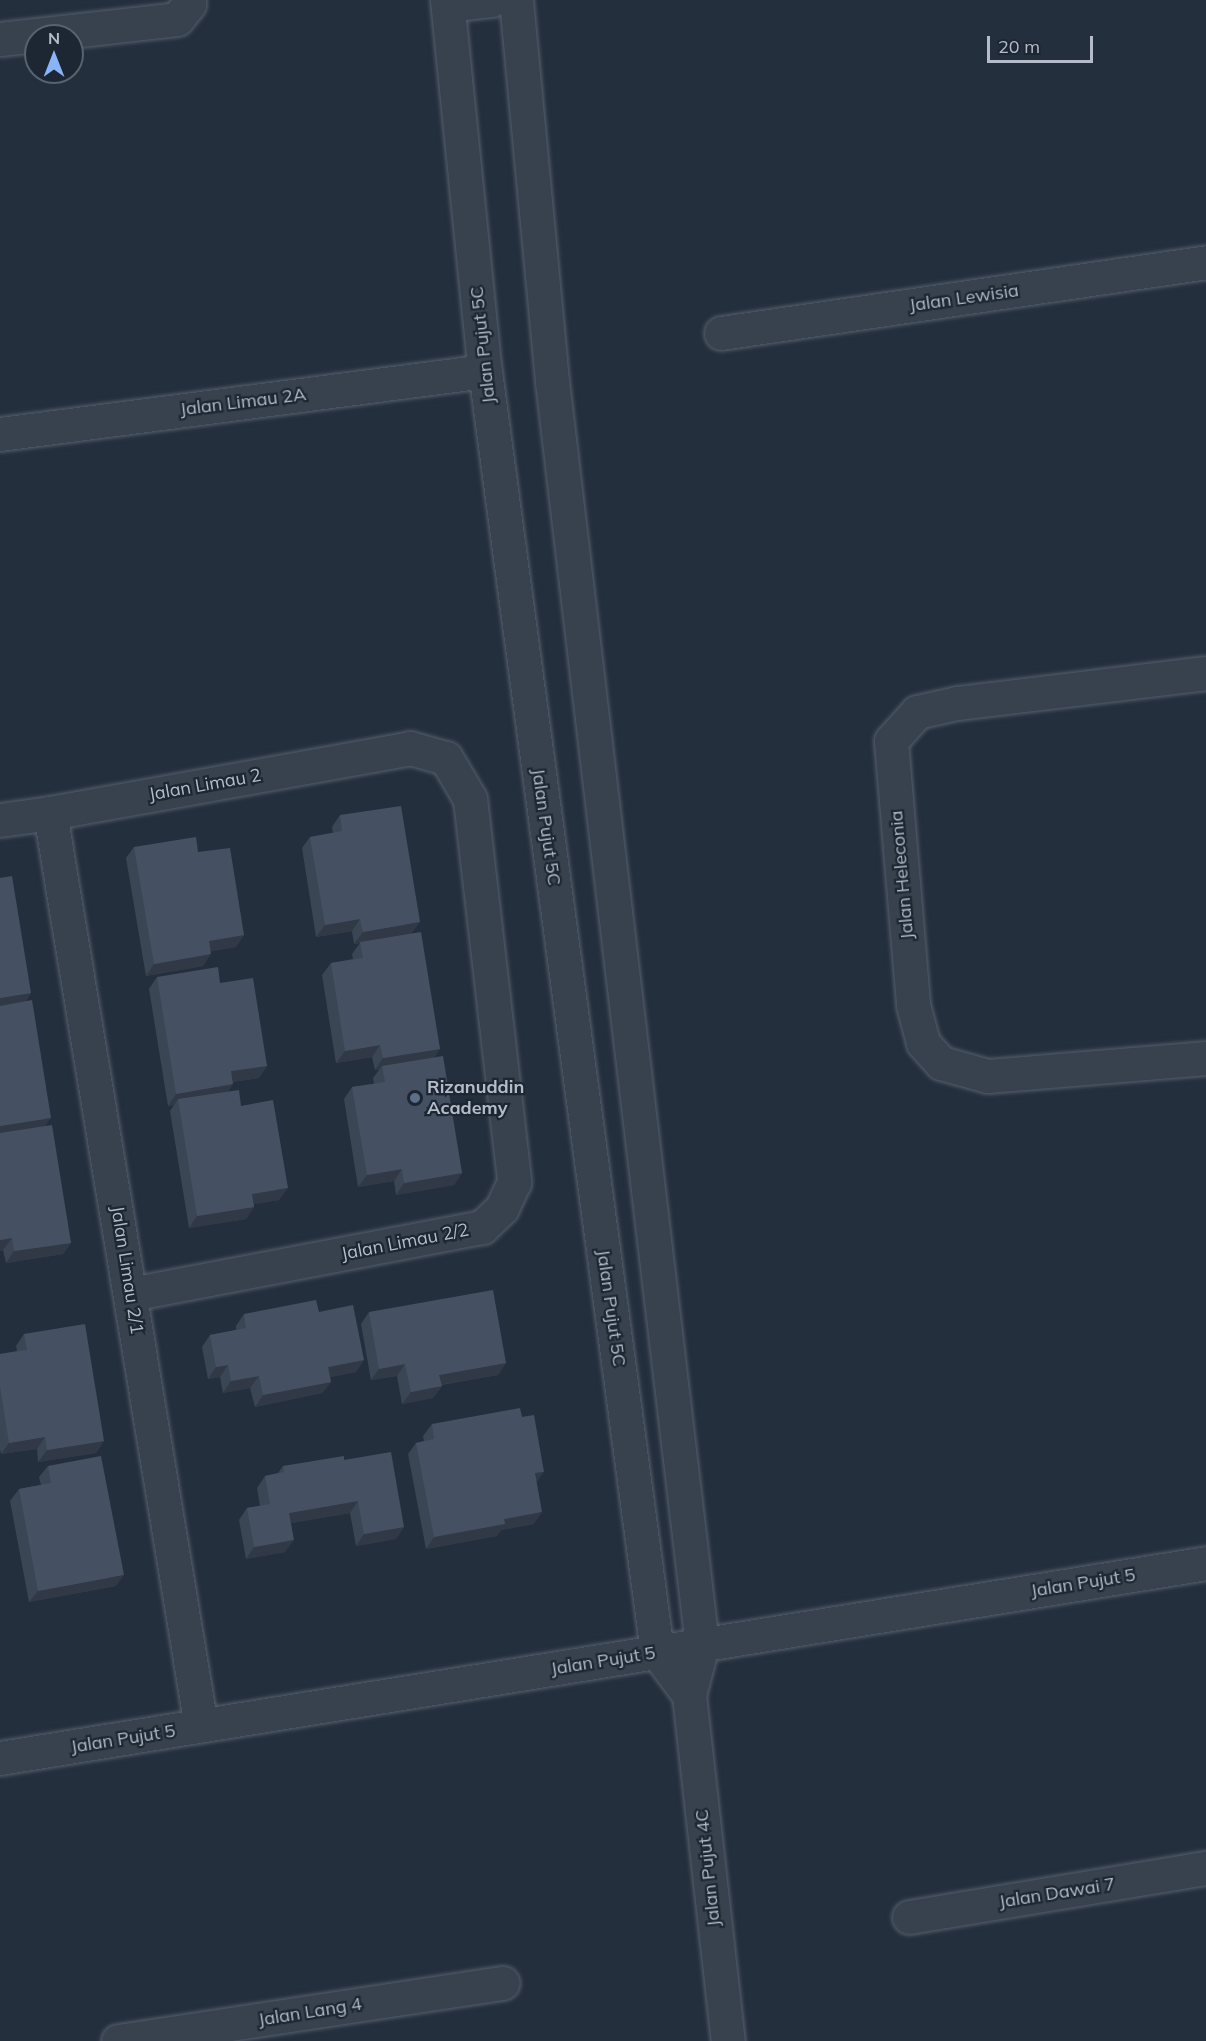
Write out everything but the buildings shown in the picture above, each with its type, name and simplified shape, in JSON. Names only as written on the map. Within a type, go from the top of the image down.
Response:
[{"type":"street","points":[[0,39],[177,19],[189,4],[189,0]]},
{"type":"street","points":[[447,2],[492,0]]},
{"type":"street","points":[[516,0],[552,381],[702,1645],[689,1695]]},
{"type":"street","name":"Jalan Pujut 5C","points":[[447,2],[485,371],[657,1652]]},
{"type":"street","name":"Jalan Lewisia","points":[[722,333],[1206,262]]},
{"type":"street","name":"Jalan Limau 2A","points":[[0,434],[485,371]]},
{"type":"street","name":"Jalan Heleconia","points":[[1206,673],[957,703],[917,712],[891,741],[913,1005],[923,1043],[941,1063],[988,1076],[1206,1058]]},
{"type":"street","name":"Jalan Limau 2","points":[[0,820],[410,748]]},
{"type":"street","name":"Jalan Limau 2/2","points":[[131,1294],[482,1227],[502,1208],[513,1182],[470,799],[446,758],[410,748]]},
{"type":"street","name":"Jalan Limau 2/1","points":[[50,813],[201,1726]]},
{"type":"street","name":"Jalan Pujut 5","points":[[0,1758],[1206,1563]]},
{"type":"street","points":[[657,1652],[689,1695]]},
{"type":"street","name":"Jalan Pujut 4C","points":[[689,1695],[728,2041]]},
{"type":"street","name":"Jalan Dawai 7","points":[[909,1917],[1206,1868]]},
{"type":"street","name":"Jalan Lang 4","points":[[118,2041],[503,1983]]},
{"type":"place","name":"Rizanuddin Academy","points":[[415,1098]]}]
